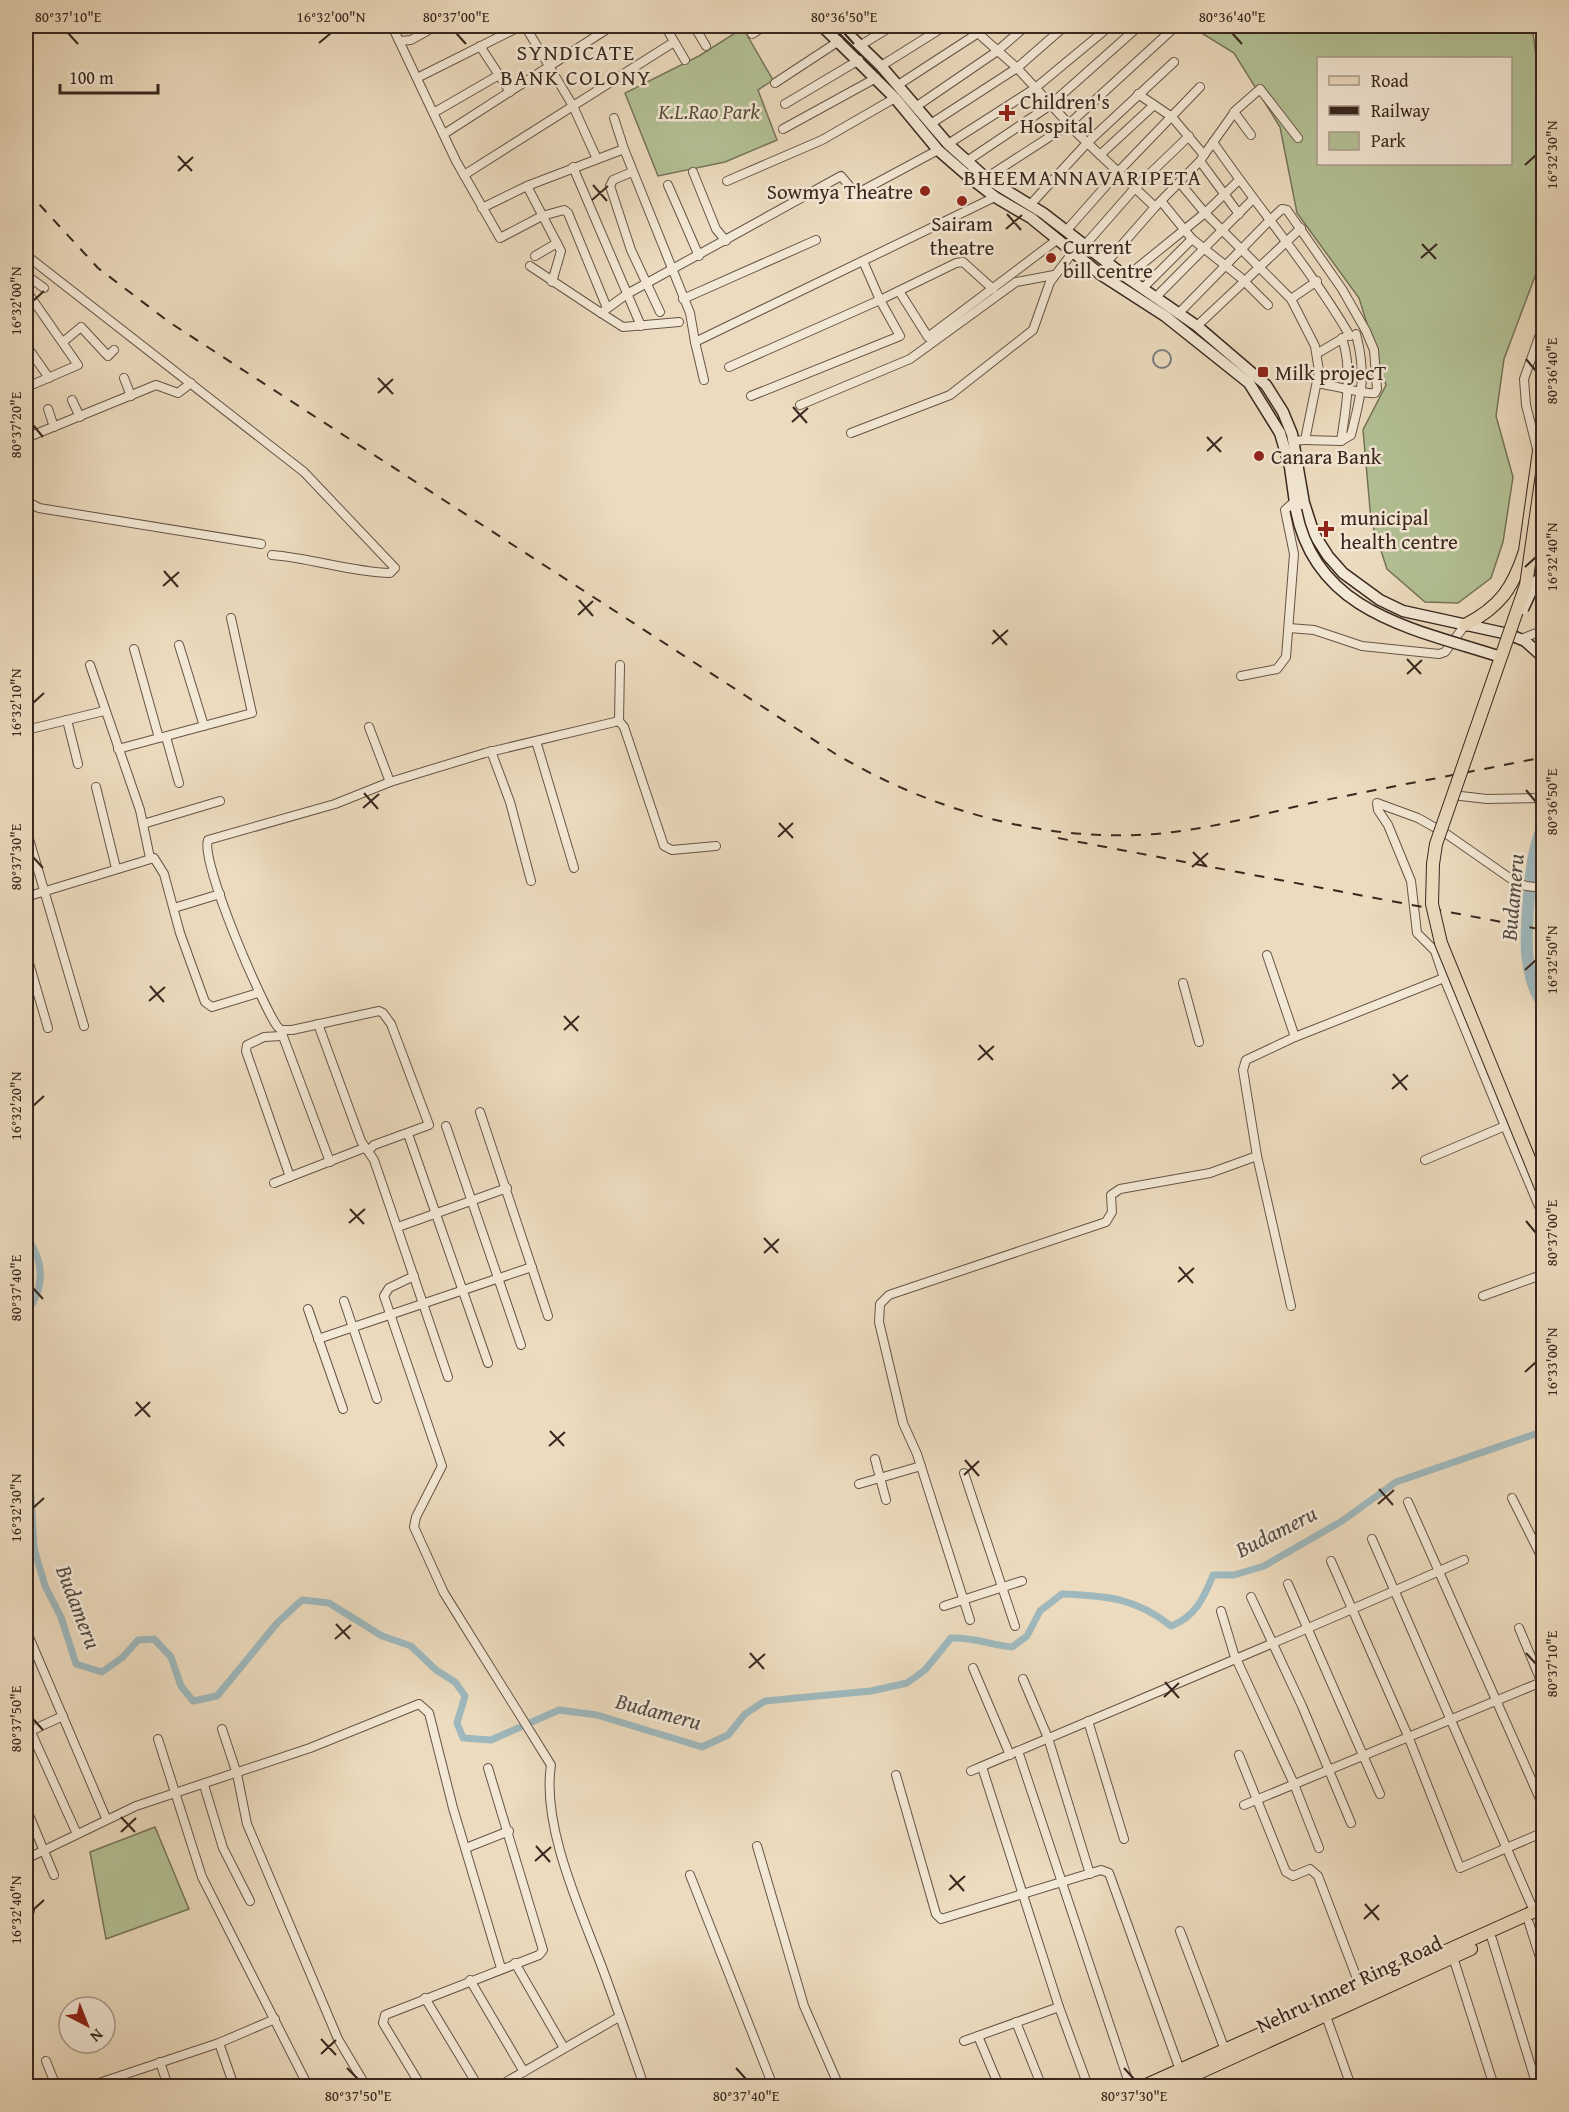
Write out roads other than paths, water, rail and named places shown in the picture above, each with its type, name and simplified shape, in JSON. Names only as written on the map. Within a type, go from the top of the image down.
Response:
[{"type":"main road","points":[[1466,625],[1486,614],[1499,603],[1520,567],[1525,550],[1537,449],[1544,415]]},
{"type":"main road","points":[[1544,466],[1526,585],[1452,795],[1433,864],[1432,904],[1449,966],[1544,1195]]},
{"type":"main road","points":[[1520,567],[1535,559],[1540,549],[1544,530]]},
{"type":"main road","points":[[1144,2086],[1361,1989],[1537,1914]]},
{"type":"main road","name":"Nehru Inner Ring Road","points":[[1170,2086],[1492,1939],[1537,1914]]},
{"type":"street","points":[[392,26],[419,76],[464,175],[500,238],[542,216],[560,210],[568,213],[604,310]]},
{"type":"street","points":[[400,41],[411,40],[436,26]]},
{"type":"street","points":[[419,76],[525,26],[573,106],[597,159]]},
{"type":"street","points":[[444,134],[612,26]]},
{"type":"street","points":[[665,26],[685,60]]},
{"type":"street","points":[[694,26],[706,46]]},
{"type":"street","points":[[822,26],[859,60],[995,197],[1044,221]]},
{"type":"street","points":[[861,45],[892,26]]},
{"type":"street","points":[[881,66],[945,26]]},
{"type":"street","points":[[970,26],[996,52],[1017,68],[1049,106],[1087,143],[1135,188],[1186,228],[1192,239],[1244,281],[1268,306]]},
{"type":"street","points":[[898,85],[989,26]]},
{"type":"street","points":[[916,106],[996,52],[1026,26]]},
{"type":"street","points":[[932,123],[1017,68],[1065,26]]},
{"type":"street","points":[[604,310],[627,294],[841,176],[856,194],[943,147],[1034,89],[1110,26]]},
{"type":"street","points":[[967,161],[1049,106],[1139,26]]},
{"type":"street","points":[[986,178],[1068,125],[1176,26]]},
{"type":"street","points":[[845,27],[932,123],[943,147],[967,161],[986,178],[1030,205],[1044,221],[1062,235],[1085,245],[1106,263],[1197,326],[1266,385],[1283,412],[1293,441],[1304,503],[1314,534],[1328,556],[1343,573],[1380,600],[1403,611],[1521,639],[1544,658]]},
{"type":"street","points":[[775,84],[839,41]]},
{"type":"street","points":[[464,175],[674,42]]},
{"type":"street","points":[[480,46],[510,92]]},
{"type":"street","points":[[785,104],[859,60]]},
{"type":"street","points":[[1030,205],[1087,143],[1174,62]]},
{"type":"street","points":[[435,112],[499,75]]},
{"type":"street","points":[[783,129],[876,78]]},
{"type":"street","points":[[899,291],[928,337],[1062,235],[1118,172],[1200,87]]},
{"type":"street","points":[[1106,263],[1202,158],[1234,112],[1257,90],[1262,90],[1279,117],[1298,138]]},
{"type":"street","points":[[1138,94],[1172,117],[1189,136],[1239,214]]},
{"type":"street","points":[[727,181],[822,140],[895,98]]},
{"type":"street","points":[[1100,155],[1154,105]]},
{"type":"street","points":[[1234,112],[1251,135]]},
{"type":"street","points":[[614,118],[632,172],[693,324],[704,380]]},
{"type":"street","points":[[1085,245],[1135,188],[1189,136]]},
{"type":"street","points":[[1213,142],[1252,200],[1288,240],[1317,281],[1349,336],[1364,368],[1361,393],[1351,435],[1341,441],[1293,441]]},
{"type":"street","points":[[482,208],[527,186],[624,149]]},
{"type":"street","points":[[573,167],[641,326]]},
{"type":"street","points":[[632,172],[614,180],[610,186],[632,250],[660,312]]},
{"type":"street","points":[[693,172],[716,229],[726,241]]},
{"type":"street","points":[[1126,277],[1205,213],[1239,180]]},
{"type":"street","points":[[1180,183],[1205,213],[1242,247],[1292,299],[1317,353],[1317,383],[1305,440]]},
{"type":"street","points":[[668,185],[699,256]]},
{"type":"street","points":[[527,186],[557,243],[561,256],[552,282]]},
{"type":"street","points":[[695,342],[995,197]]},
{"type":"street","points":[[1156,297],[1252,200]]},
{"type":"street","points":[[1179,313],[1242,247],[1285,209],[1301,228],[1342,289],[1374,350],[1377,389],[1371,394],[1361,393],[1347,387],[1317,383]]},
{"type":"street","points":[[1197,326],[1301,228]]},
{"type":"street","points":[[1062,235],[1073,252],[1100,274],[1192,336],[1249,383],[1277,425],[1290,467],[1301,536],[1312,558],[1346,596],[1368,609],[1408,626],[1502,655],[1529,594],[1544,573]]},
{"type":"street","points":[[1143,288],[1192,239]]},
{"type":"street","points":[[683,299],[816,240]]},
{"type":"street","points":[[535,256],[557,243]]},
{"type":"street","points":[[851,433],[954,392],[1033,330],[1053,275],[1073,252]]},
{"type":"street","points":[[26,255],[304,472],[395,568],[390,573],[377,573],[306,558],[272,555]]},
{"type":"street","points":[[751,396],[900,336],[880,300],[863,261]]},
{"type":"street","points":[[729,367],[880,300],[960,261],[993,289]]},
{"type":"street","points":[[530,266],[552,282],[604,310],[623,327],[679,322]]},
{"type":"street","points":[[26,275],[44,288]]},
{"type":"street","points":[[800,405],[910,359],[1016,282],[1053,275]]},
{"type":"street","points":[[1292,299],[1317,281]]},
{"type":"street","points":[[26,298],[30,296],[78,365],[34,384],[26,381]]},
{"type":"street","points":[[1537,449],[1526,405],[1524,379],[1544,323]]},
{"type":"street","points":[[63,342],[81,327],[108,356],[114,350]]},
{"type":"street","points":[[1317,353],[1349,336],[1366,331]]},
{"type":"street","points":[[1341,441],[1347,387],[1346,351],[1349,336]]},
{"type":"street","points":[[26,345],[49,378]]},
{"type":"street","points":[[124,378],[131,396]]},
{"type":"street","points":[[26,436],[80,417],[156,385],[178,393],[191,383]]},
{"type":"street","points":[[72,400],[80,417]]},
{"type":"street","points":[[48,409],[54,427]]},
{"type":"street","points":[[26,501],[39,508],[261,544]]},
{"type":"street","points":[[1242,676],[1277,669],[1286,657],[1294,554],[1284,516],[1288,505],[1295,506]]},
{"type":"street","points":[[118,749],[252,713],[231,618]]},
{"type":"street","points":[[1289,628],[1314,630],[1362,646],[1439,654],[1445,652],[1466,625]]},
{"type":"street","points":[[1521,639],[1544,630]]},
{"type":"street","points":[[178,645],[204,726]]},
{"type":"street","points":[[134,649],[179,783]]},
{"type":"street","points":[[90,665],[143,824],[150,858]]},
{"type":"street","points":[[620,665],[619,722],[624,727],[664,846],[672,850],[716,846]]},
{"type":"street","points":[[26,730],[104,711]]},
{"type":"street","points":[[67,720],[78,764]]},
{"type":"street","points":[[330,1162],[281,1033],[258,993],[220,894],[208,858],[208,840],[335,804],[390,782],[491,751],[619,722]]},
{"type":"street","points":[[369,727],[390,782]]},
{"type":"street","points":[[536,741],[574,868]]},
{"type":"street","points":[[491,751],[510,802],[531,881]]},
{"type":"street","points":[[96,788],[116,868]]},
{"type":"street","points":[[1452,795],[1487,799],[1544,798]]},
{"type":"street","points":[[143,824],[220,801]]},
{"type":"street","points":[[1542,888],[1526,886],[1504,875],[1448,835],[1418,818],[1377,803],[1378,810],[1388,825],[1411,881],[1417,933],[1435,951],[1444,978],[1544,1218]]},
{"type":"street","points":[[26,829],[84,1026]]},
{"type":"street","points":[[26,897],[154,858],[160,865],[180,933],[207,1005],[212,1006],[258,993]]},
{"type":"street","points":[[174,908],[220,894]]},
{"type":"street","points":[[26,953],[48,1028]]},
{"type":"street","points":[[1267,955],[1294,1037]]},
{"type":"street","points":[[1292,1306],[1257,1156],[1244,1063],[1294,1037],[1444,978]]},
{"type":"street","points":[[1183,983],[1199,1042]]},
{"type":"street","points":[[273,1183],[290,1177],[366,1149],[374,1145],[422,1129],[429,1121],[386,1016],[379,1011],[281,1033],[247,1045],[246,1052],[290,1177]]},
{"type":"street","points":[[318,1024],[398,1227],[448,1377]]},
{"type":"street","points":[[480,1112],[548,1316]]},
{"type":"street","points":[[446,1126],[521,1345]]},
{"type":"street","points":[[1425,1160],[1505,1126]]},
{"type":"street","points":[[408,1134],[488,1363]]},
{"type":"street","points":[[970,1620],[921,1466],[903,1424],[879,1322],[878,1311],[883,1299],[1106,1222],[1112,1212],[1111,1195],[1120,1189],[1210,1173],[1257,1156]]},
{"type":"street","points":[[398,1227],[507,1188]]},
{"type":"street","points":[[318,1339],[532,1267]]},
{"type":"street","points":[[1483,1296],[1544,1274]]},
{"type":"street","points":[[414,1276],[384,1292],[442,1466],[416,1517],[414,1527],[444,1593],[551,1765],[548,1785],[554,1823],[569,1876],[644,2086]]},
{"type":"street","points":[[344,1301],[377,1399]]},
{"type":"street","points":[[308,1309],[343,1409]]},
{"type":"street","points":[[876,1460],[886,1500]]},
{"type":"street","points":[[859,1484],[921,1466]]},
{"type":"street","points":[[964,1473],[1015,1626]]},
{"type":"street","points":[[1512,1498],[1544,1562]]},
{"type":"street","points":[[1408,1502],[1544,1808]]},
{"type":"street","points":[[1372,1539],[1537,1914],[1544,1970]]},
{"type":"street","points":[[971,1771],[1272,1642],[1352,1611],[1464,1560]]},
{"type":"street","points":[[1331,1561],[1408,1736],[1460,1868],[1544,1832]]},
{"type":"street","points":[[944,1606],[1022,1581]]},
{"type":"street","points":[[1288,1584],[1380,1794]]},
{"type":"street","points":[[1251,1597],[1351,1823]]},
{"type":"street","points":[[1221,1611],[1236,1658],[1294,1784],[1319,1848]]},
{"type":"street","points":[[1244,1805],[1408,1736],[1543,1684],[1519,1629]]},
{"type":"street","points":[[26,1630],[106,1818]]},
{"type":"street","points":[[973,1668],[1014,1753],[1062,1883],[1130,2086]]},
{"type":"street","points":[[1023,1679],[1048,1738],[1090,1874]]},
{"type":"street","points":[[26,1859],[106,1818],[136,1806],[237,1774],[319,1745],[414,1706],[423,1705],[429,1713],[501,1968]]},
{"type":"street","points":[[28,1733],[63,1716]]},
{"type":"street","points":[[26,1721],[28,1733],[76,1834]]},
{"type":"street","points":[[1088,1721],[1124,1839]]},
{"type":"street","points":[[222,1729],[237,1774],[247,1824],[338,2039],[366,2086]]},
{"type":"street","points":[[158,1739],[178,1793],[202,1877],[308,2086]]},
{"type":"street","points":[[1239,1755],[1286,1872],[1293,1875],[1310,1869],[1318,1876],[1361,1989]]},
{"type":"street","points":[[982,1767],[1059,2007],[1088,2086]]},
{"type":"street","points":[[421,2086],[383,2020],[388,2013],[539,1955],[543,1948],[488,1768]]},
{"type":"street","points":[[896,1775],[938,1917],[944,1919],[1090,1874],[1106,1871],[1112,1876],[1180,2070]]},
{"type":"street","points":[[204,1785],[223,1848],[250,1901]]},
{"type":"street","points":[[26,1808],[54,1875]]},
{"type":"street","points":[[466,1848],[509,1832]]},
{"type":"street","points":[[757,1846],[804,2006],[839,2086]]},
{"type":"street","points":[[690,1875],[773,2086]]},
{"type":"street","points":[[26,1900],[30,1911]]},
{"type":"street","points":[[1180,1931],[1225,2050]]},
{"type":"street","points":[[1492,1939],[1537,2086]]},
{"type":"street","points":[[1453,1957],[1494,2086]]},
{"type":"street","points":[[515,1963],[564,2048]]},
{"type":"street","points":[[470,1980],[524,2072]]},
{"type":"street","points":[[425,1998],[478,2086]]},
{"type":"street","points":[[964,2041],[1059,2007]]},
{"type":"street","points":[[1326,2016],[1351,2086]]},
{"type":"street","points":[[499,2086],[619,2017]]},
{"type":"street","points":[[90,2086],[104,2084],[160,2062],[219,2043],[275,2019]]},
{"type":"street","points":[[1016,2022],[1040,2082]]},
{"type":"street","points":[[978,2036],[999,2086]]},
{"type":"street","points":[[219,2043],[234,2086]]},
{"type":"street","points":[[46,2061],[56,2086]]},
{"type":"street","points":[[160,2062],[168,2086]]},
{"type":"waterway","points":[[1158,350],[1166,350],[1171,355],[1171,359],[1169,366],[1158,368],[1153,363],[1153,355],[1158,350]]},
{"type":"waterway","name":"Budameru","points":[[1544,827],[1535,851],[1529,891],[1527,933],[1530,971],[1535,990],[1544,1004]]},
{"type":"waterway","name":"Budameru","points":[[26,1236],[37,1255],[40,1275],[37,1294],[26,1313]]},
{"type":"waterway","name":"Budameru","points":[[26,1479],[31,1495],[34,1548],[45,1586],[61,1617],[76,1664],[102,1672],[123,1657],[138,1640],[154,1639],[171,1657],[181,1686],[193,1701],[217,1696],[278,1622],[302,1600],[329,1603],[382,1636],[411,1646],[436,1670],[455,1682],[465,1696],[457,1723],[463,1738],[491,1740],[559,1710],[597,1715],[702,1747],[728,1735],[745,1714],[765,1701],[871,1691],[907,1683],[925,1670],[951,1638],[1012,1647],[1027,1636],[1040,1611],[1062,1594],[1119,1600],[1145,1609],[1171,1626],[1198,1606],[1213,1575],[1234,1575],[1264,1566],[1342,1521],[1396,1482],[1544,1431]]},
{"type":"railway","points":[[26,190],[98,268],[169,322],[834,753],[869,772],[942,804],[1018,825],[1057,831],[1097,835],[1159,834],[1225,823],[1311,803],[1544,757]]},
{"type":"railway","points":[[1058,838],[1544,930]]},
{"type":"place","name":"Children's Hospital","points":[[1007,113]]},
{"type":"place","name":"Sowmya Theatre","points":[[925,191]]},
{"type":"place","name":"Sairam theatre","points":[[962,201]]},
{"type":"place","name":"Current bill centre","points":[[1051,258]]},
{"type":"place","name":"Milk projecT","points":[[1263,372]]},
{"type":"place","name":"Canara Bank","points":[[1259,456]]},
{"type":"place","name":"municipal health centre","points":[[1326,529]]},
{"type":"district","name":"SYNDICATE BANK COLONY","points":[[576,64]]},
{"type":"district","name":"BHEEMANNAVARIPETA","points":[[1083,177]]},
{"type":"park label","name":"K.L.Rao Park","points":[[709,111]]}]
